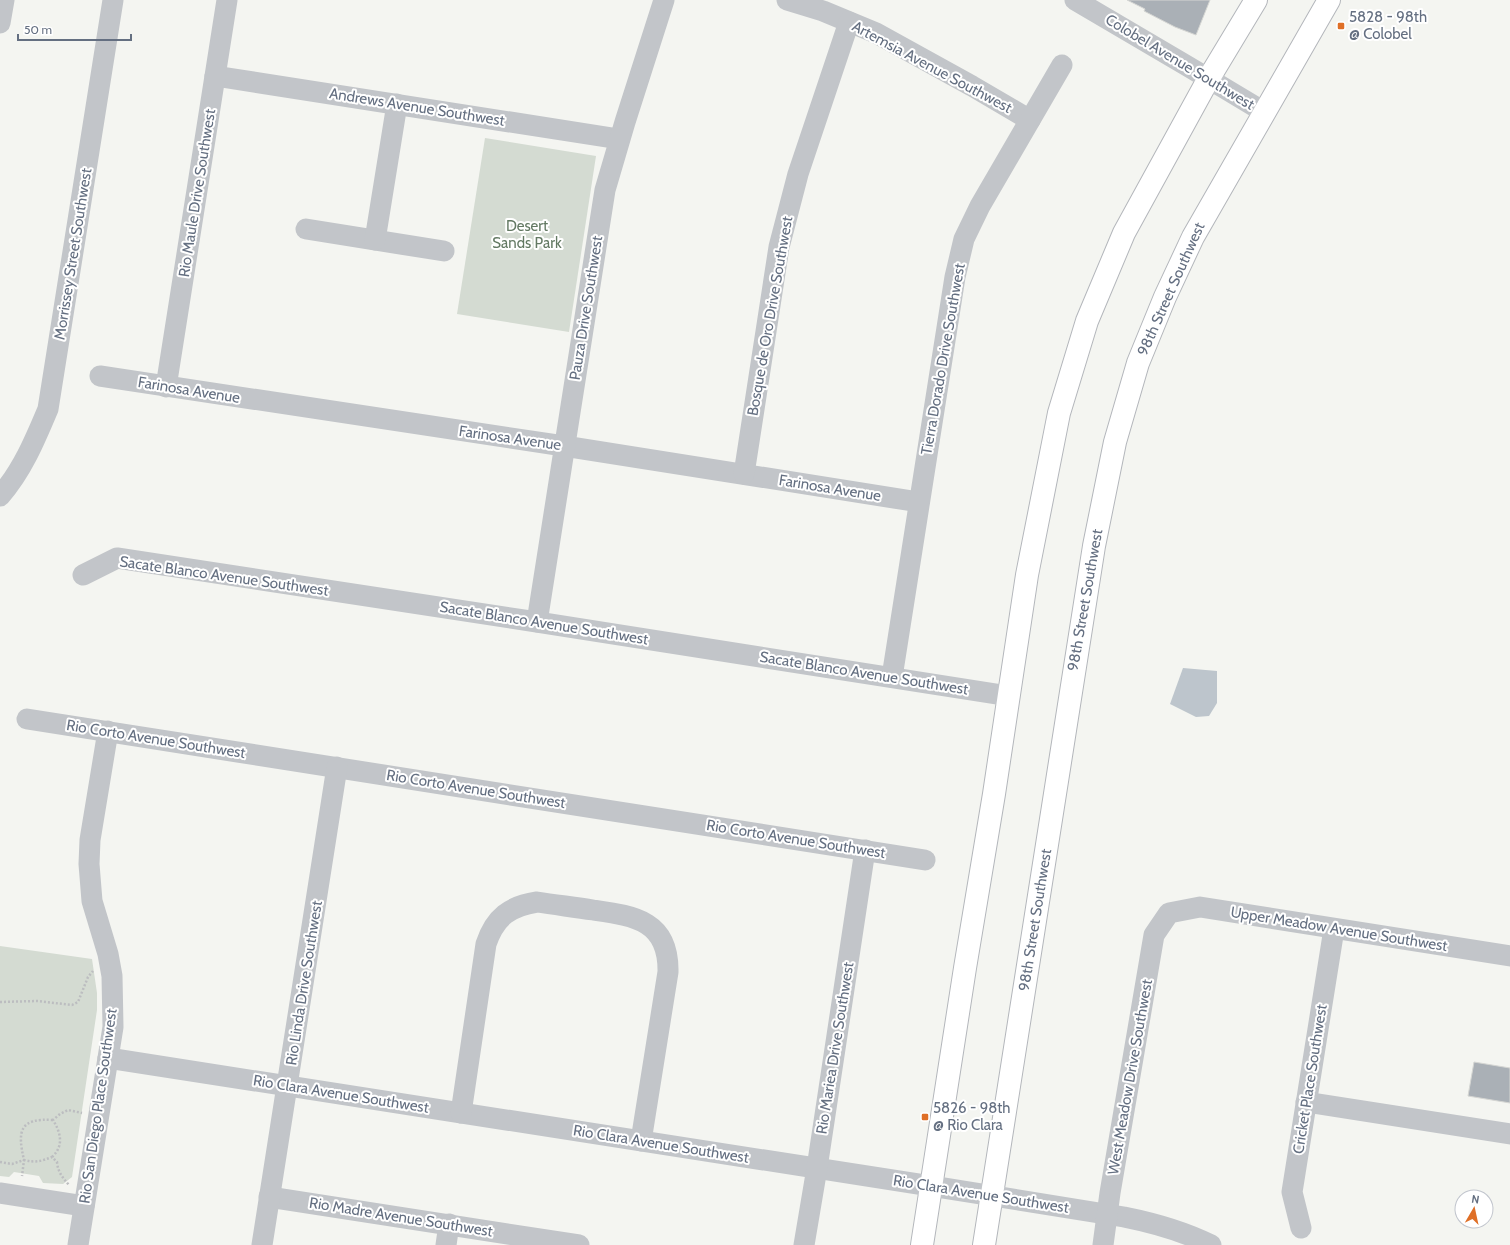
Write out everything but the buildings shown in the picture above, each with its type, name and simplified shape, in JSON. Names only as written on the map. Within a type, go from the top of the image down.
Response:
[{"type":"main road","points":[[922,1245],[930,1186],[994,794],[1027,576],[1059,413],[1087,321],[1124,233],[1209,78],[1256,0]]},
{"type":"main road","name":"98th Street Southwest","points":[[984,1245],[1092,554],[1115,442],[1138,363],[1192,237],[1329,0]]},
{"type":"street","name":"Morrissey Street Southwest","points":[[0,496],[10,485],[30,452],[48,409],[113,0]]},
{"type":"street","name":"Rio Maule Drive Southwest","points":[[166,387],[227,0]]},
{"type":"street","name":"Pauza Drive Southwest","points":[[537,622],[605,190],[619,139],[664,0]]},
{"type":"street","name":"Artemsia Avenue Southwest","points":[[787,0],[823,11],[876,33],[1030,120]]},
{"type":"street","name":"Colobel Avenue Southwest","points":[[1075,0],[1209,78],[1264,112]]},
{"type":"street","name":"Bosque de Oro Drive Southwest","points":[[744,474],[779,247],[798,174],[849,22]]},
{"type":"street","name":"Tierra Dorado Drive Southwest","points":[[892,678],[955,277],[964,240],[980,206],[1062,65]]},
{"type":"street","name":"Andrews Avenue Southwest","points":[[215,76],[619,139]]},
{"type":"street","points":[[375,240],[397,104]]},
{"type":"street","points":[[306,229],[444,251]]},
{"type":"street","name":"Farinosa Avenue","points":[[100,376],[564,446],[919,502]]},
{"type":"street","name":"Sacate Blanco Avenue Southwest","points":[[83,575],[117,558],[1009,696]]},
{"type":"street","name":"Rio Corto Avenue Southwest","points":[[27,719],[925,860]]},
{"type":"street","name":"Rio San Diego Place Southwest","points":[[78,1245],[112,1027],[112,976],[108,954],[92,901],[88,864],[90,840],[108,731]]},
{"type":"street","name":"Rio Linda Drive Southwest","points":[[262,1245],[337,767]]},
{"type":"street","name":"Rio Mariea Drive Southwest","points":[[804,1245],[865,850]]},
{"type":"street","points":[[461,1113],[486,944],[490,931],[498,920],[509,910],[524,904],[537,902],[624,914],[640,919],[652,927],[660,937],[666,949],[668,960],[668,972],[640,1141]]},
{"type":"street","name":"Upper Meadow Avenue Southwest","points":[[1169,913],[1200,907],[1510,956]]},
{"type":"street","name":"West Meadow Drive Southwest","points":[[1103,1245],[1154,935],[1169,913]]},
{"type":"street","name":"Cricket Place Southwest","points":[[1301,1228],[1292,1192],[1334,929]]},
{"type":"street","name":"Rio Clara Avenue Southwest","points":[[108,1058],[1108,1214],[1152,1223],[1194,1237],[1211,1245]]},
{"type":"street","points":[[1306,1102],[1510,1134]]},
{"type":"street","points":[[0,1193],[84,1206]]},
{"type":"street","name":"Rio Madre Avenue Southwest","points":[[270,1197],[579,1245]]},
{"type":"street","points":[[446,1245],[450,1224]]},
{"type":"path","points":[[0,1002],[37,1001],[72,1005],[78,1002],[88,977],[94,970]]},
{"type":"path","points":[[22,1176],[24,1160],[20,1137],[23,1128],[31,1121],[39,1119],[53,1120],[68,1110],[84,1114]]},
{"type":"path","points":[[0,1162],[12,1164],[24,1160],[40,1162],[52,1157],[57,1152],[61,1141],[57,1126],[53,1120]]},
{"type":"path","points":[[52,1157],[58,1162],[58,1170],[60,1175],[69,1185]]},
{"type":"green space","name":"Desert Sands Park","points":[[485,138],[596,156],[569,332],[457,314]]},
{"type":"green space","points":[[0,946],[92,959],[97,993],[97,1010],[72,1177],[63,1184],[43,1183],[39,1176],[14,1172],[9,1177],[0,1176]]},
{"type":"shaded area","points":[[1183,668],[1217,671],[1217,703],[1209,716],[1196,717],[1170,704]]},
{"type":"place","name":"5828 - 98th @ Colobel","points":[[1341,26]]},
{"type":"place","name":"5826 - 98th @ Rio Clara","points":[[925,1117]]}]
